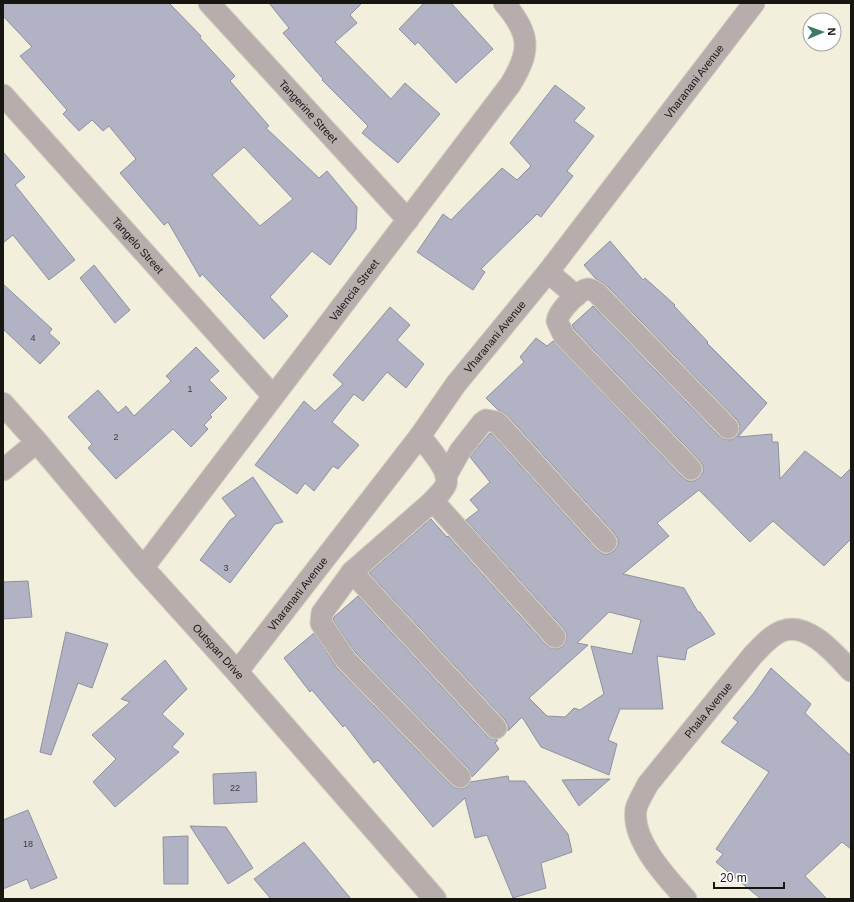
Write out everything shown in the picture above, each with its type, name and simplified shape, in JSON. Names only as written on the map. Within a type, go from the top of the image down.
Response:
[{"type":"street","name":"Tangerine Street","points":[[208,3],[408,220]]},
{"type":"street","name":"Valencia Street","points":[[143,568],[510,86],[524,58],[526,43],[519,22],[504,3]]},
{"type":"street","name":"Vharanani Avenue","points":[[237,672],[420,436],[456,384],[548,272],[754,3]]},
{"type":"street","name":"Tangelo Street","points":[[3,96],[273,396]]},
{"type":"street","points":[[548,272],[576,296]]},
{"type":"street","points":[[691,469],[564,336],[557,321],[558,317],[576,296],[589,289],[597,292],[728,428]]},
{"type":"street","name":"Outspan Drive","points":[[3,404],[143,568],[237,672],[435,899]]},
{"type":"street","points":[[446,476],[460,451],[482,423],[486,420],[497,422],[606,542]]},
{"type":"street","points":[[420,436],[442,466],[446,476],[444,488],[433,501],[352,572],[322,613],[321,623],[346,660],[460,777]]},
{"type":"street","points":[[3,470],[37,442]]},
{"type":"street","points":[[433,501],[555,637]]},
{"type":"street","points":[[352,572],[496,728]]},
{"type":"street","name":"Phala Avenue","points":[[686,899],[669,880],[642,840],[636,821],[636,809],[648,784],[753,655],[767,641],[782,631],[795,629],[807,633],[821,641],[851,672]]},
{"type":"building","points":[[3,3],[169,3],[201,36],[200,38],[235,76],[230,81],[269,126],[266,128],[319,178],[327,171],[357,207],[356,229],[330,265],[312,251],[270,297],[288,316],[264,339],[202,274],[200,277],[168,222],[164,225],[120,173],[136,159],[109,126],[103,131],[92,120],[79,131],[63,114],[67,110],[20,56],[32,47],[3,16]],"holes":[[[244,147],[293,199],[260,226],[212,175]]]},
{"type":"building","points":[[269,3],[362,3],[350,15],[357,23],[335,42],[391,99],[405,83],[440,114],[398,163],[362,133],[368,126],[322,80],[323,79],[283,33],[289,28]]},
{"type":"building","points":[[424,3],[451,3],[493,49],[456,83],[418,42],[415,45],[399,29]]},
{"type":"building","points":[[555,85],[585,108],[574,121],[594,136],[567,171],[573,176],[541,217],[537,214],[481,269],[485,272],[473,290],[417,252],[443,214],[451,220],[502,168],[517,180],[531,166],[510,143]]},
{"type":"building","points":[[3,152],[25,177],[15,185],[75,260],[49,280],[13,235],[3,243]]},
{"type":"building","points":[[610,241],[643,280],[645,278],[675,305],[674,306],[708,342],[707,343],[767,403],[738,437],[772,434],[772,442],[778,442],[780,479],[805,451],[841,478],[851,468],[851,539],[824,566],[773,521],[750,542],[699,490],[657,523],[669,536],[623,574],[684,588],[698,612],[700,612],[715,634],[687,649],[685,660],[657,656],[663,709],[620,709],[608,740],[617,744],[609,775],[541,747],[522,717],[508,731],[508,725],[505,720],[369,573],[431,519],[546,645],[557,649],[563,646],[567,635],[564,629],[466,520],[479,510],[470,500],[490,482],[470,457],[491,433],[597,550],[603,554],[608,554],[614,551],[618,545],[618,539],[506,414],[498,410],[486,398],[524,362],[520,357],[536,338],[547,346],[553,341],[682,477],[688,481],[694,481],[700,477],[703,472],[703,466],[700,461],[574,329],[572,325],[593,306],[719,436],[724,439],[731,440],[737,436],[740,425],[737,420],[606,285],[595,278],[584,265]],"holes":[[[609,612],[641,620],[632,654],[591,646],[604,694],[580,710],[574,708],[565,717],[547,716],[529,698],[588,645],[577,643]]]},
{"type":"building","points":[[94,265],[130,310],[115,323],[80,278]]},
{"type":"building","points":[[3,284],[52,329],[49,333],[60,343],[40,364],[3,329]]},
{"type":"building","points":[[390,307],[410,325],[397,340],[424,364],[406,388],[387,372],[363,401],[354,394],[332,422],[359,445],[338,469],[333,466],[314,491],[305,483],[297,494],[255,465],[304,401],[315,411],[343,384],[333,375]]},
{"type":"building","points":[[196,347],[219,371],[209,380],[227,398],[210,415],[212,417],[204,425],[208,429],[191,447],[173,429],[116,479],[88,448],[92,444],[68,417],[98,390],[118,413],[126,406],[134,416],[171,381],[166,376]]},
{"type":"building","points":[[253,477],[283,522],[275,524],[230,583],[200,560],[230,520],[236,516],[222,498]]},
{"type":"building","points":[[28,581],[32,617],[3,619],[3,582]]},
{"type":"building","points":[[358,596],[487,736],[498,740],[495,743],[499,749],[472,777],[469,769],[355,652],[333,620],[334,617]]},
{"type":"building","points":[[66,632],[108,644],[92,688],[78,683],[51,755],[40,752]]},
{"type":"building","points":[[314,633],[337,668],[452,786],[463,789],[468,786],[470,782],[508,776],[509,781],[525,781],[568,834],[572,852],[541,863],[546,888],[513,898],[487,835],[475,838],[465,798],[433,827],[378,760],[374,763],[345,725],[343,727],[312,690],[310,692],[284,658]]},
{"type":"building","points":[[165,660],[187,689],[162,714],[184,734],[172,747],[179,752],[115,807],[93,782],[116,759],[92,735],[130,702],[121,699]]},
{"type":"building","points":[[771,668],[811,704],[805,713],[851,756],[851,849],[842,842],[805,876],[827,899],[761,899],[716,862],[723,854],[716,849],[769,772],[721,742],[738,722],[733,718],[753,694]]},
{"type":"building","points":[[256,772],[257,802],[214,804],[213,774]]},
{"type":"building","points":[[610,779],[579,806],[562,780]]},
{"type":"building","points":[[28,810],[57,878],[31,889],[27,879],[3,889],[3,820]]},
{"type":"building","points":[[190,826],[226,827],[253,868],[228,884]]},
{"type":"building","points":[[188,836],[188,884],[164,884],[163,837]]},
{"type":"building","points":[[304,842],[351,899],[271,899],[254,879]]}]
